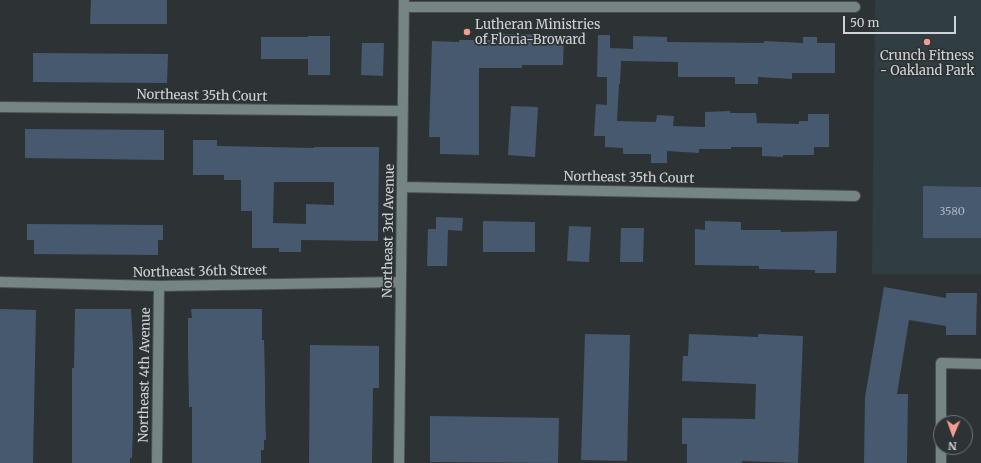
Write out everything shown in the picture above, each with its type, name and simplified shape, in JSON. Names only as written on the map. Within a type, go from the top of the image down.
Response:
[{"type":"street","points":[[404,4],[855,7]]},
{"type":"street","name":"Northeast 3rd Avenue","points":[[399,463],[404,4]]},
{"type":"street","name":"Northeast 35th Court","points":[[0,107],[403,111]]},
{"type":"street","name":"Northeast 35th Court","points":[[402,187],[855,196]]},
{"type":"street","name":"Northeast 36th Street","points":[[0,282],[159,286],[401,282]]},
{"type":"street","name":"Northeast 4th Avenue","points":[[157,463],[159,286]]},
{"type":"street","points":[[941,463],[941,363],[981,364]]},
{"type":"shaded area","points":[[875,0],[981,0],[981,274],[872,274]]},
{"type":"building","points":[[91,0],[167,0],[167,24],[90,24]]},
{"type":"building","points":[[502,34],[564,35],[563,65],[522,65],[522,68],[479,68],[479,155],[440,154],[440,137],[429,137],[432,41],[459,42],[459,40],[501,40]]},
{"type":"building","points":[[598,35],[610,35],[610,48],[633,49],[633,36],[667,37],[667,42],[764,43],[764,41],[803,43],[803,37],[817,37],[817,43],[835,43],[835,73],[792,73],[792,79],[758,77],[758,84],[735,84],[735,77],[678,77],[678,62],[621,61],[619,84],[617,121],[656,122],[657,115],[674,116],[673,126],[705,127],[705,112],[730,111],[730,113],[756,113],[757,123],[799,124],[799,121],[808,121],[808,114],[829,114],[829,147],[814,147],[814,155],[783,155],[783,157],[762,156],[762,147],[699,149],[699,153],[667,151],[667,163],[651,163],[651,154],[623,154],[623,148],[605,147],[605,136],[594,136],[596,104],[607,105],[607,77],[597,77]]},
{"type":"building","points":[[330,36],[330,75],[308,75],[308,59],[261,59],[261,37]]},
{"type":"building","points":[[362,43],[384,43],[383,76],[361,75]]},
{"type":"building","points":[[33,53],[168,54],[167,83],[33,82]]},
{"type":"building","points":[[511,106],[538,107],[535,157],[508,155]]},
{"type":"building","points":[[25,129],[164,130],[164,160],[25,158]]},
{"type":"building","points":[[193,140],[217,140],[217,146],[314,148],[379,147],[378,241],[301,240],[301,252],[279,252],[279,248],[252,248],[252,211],[241,211],[241,180],[224,180],[224,175],[193,175]],"holes":[[[274,182],[334,182],[334,205],[306,204],[306,224],[273,223]]]},
{"type":"building","points":[[923,186],[981,187],[981,238],[923,238]]},
{"type":"building","points":[[436,217],[463,218],[462,231],[448,230],[447,266],[427,266],[428,229],[436,229]]},
{"type":"building","points":[[483,221],[535,222],[535,252],[483,252]]},
{"type":"building","points":[[705,221],[741,222],[741,230],[781,230],[781,232],[837,231],[836,273],[815,273],[815,270],[759,269],[759,266],[695,265],[695,229],[705,230]]},
{"type":"building","points":[[27,224],[163,225],[163,240],[158,240],[158,255],[34,254],[34,240],[27,240]]},
{"type":"building","points":[[569,226],[591,227],[589,262],[567,261]]},
{"type":"building","points":[[621,228],[644,228],[643,262],[620,262]]},
{"type":"building","points":[[884,287],[946,298],[946,293],[977,293],[976,335],[946,335],[946,326],[909,320],[897,394],[908,394],[907,463],[864,463],[865,397]]},
{"type":"building","points":[[0,309],[36,310],[33,463],[0,463]]},
{"type":"building","points":[[75,309],[131,309],[133,344],[133,427],[132,458],[130,458],[130,463],[72,463],[72,368],[74,368]]},
{"type":"building","points":[[191,309],[262,309],[266,440],[264,440],[264,450],[261,450],[261,463],[192,463],[192,407],[189,407],[188,349],[188,318],[192,318]]},
{"type":"building","points":[[585,334],[630,335],[627,461],[581,460]]},
{"type":"building","points":[[689,334],[758,337],[758,334],[803,336],[798,463],[742,461],[742,463],[687,463],[687,444],[682,444],[682,418],[755,419],[756,384],[682,381],[683,356],[688,356]]},
{"type":"building","points":[[310,345],[379,346],[379,388],[373,388],[372,463],[309,463]]},
{"type":"building","points":[[430,416],[559,418],[558,463],[430,462]]},
{"type":"place","name":"Lutheran Ministries of Floria-Broward","points":[[467,32]]},
{"type":"place","name":"Crunch Fitness - Oakland Park","points":[[927,42]]}]
